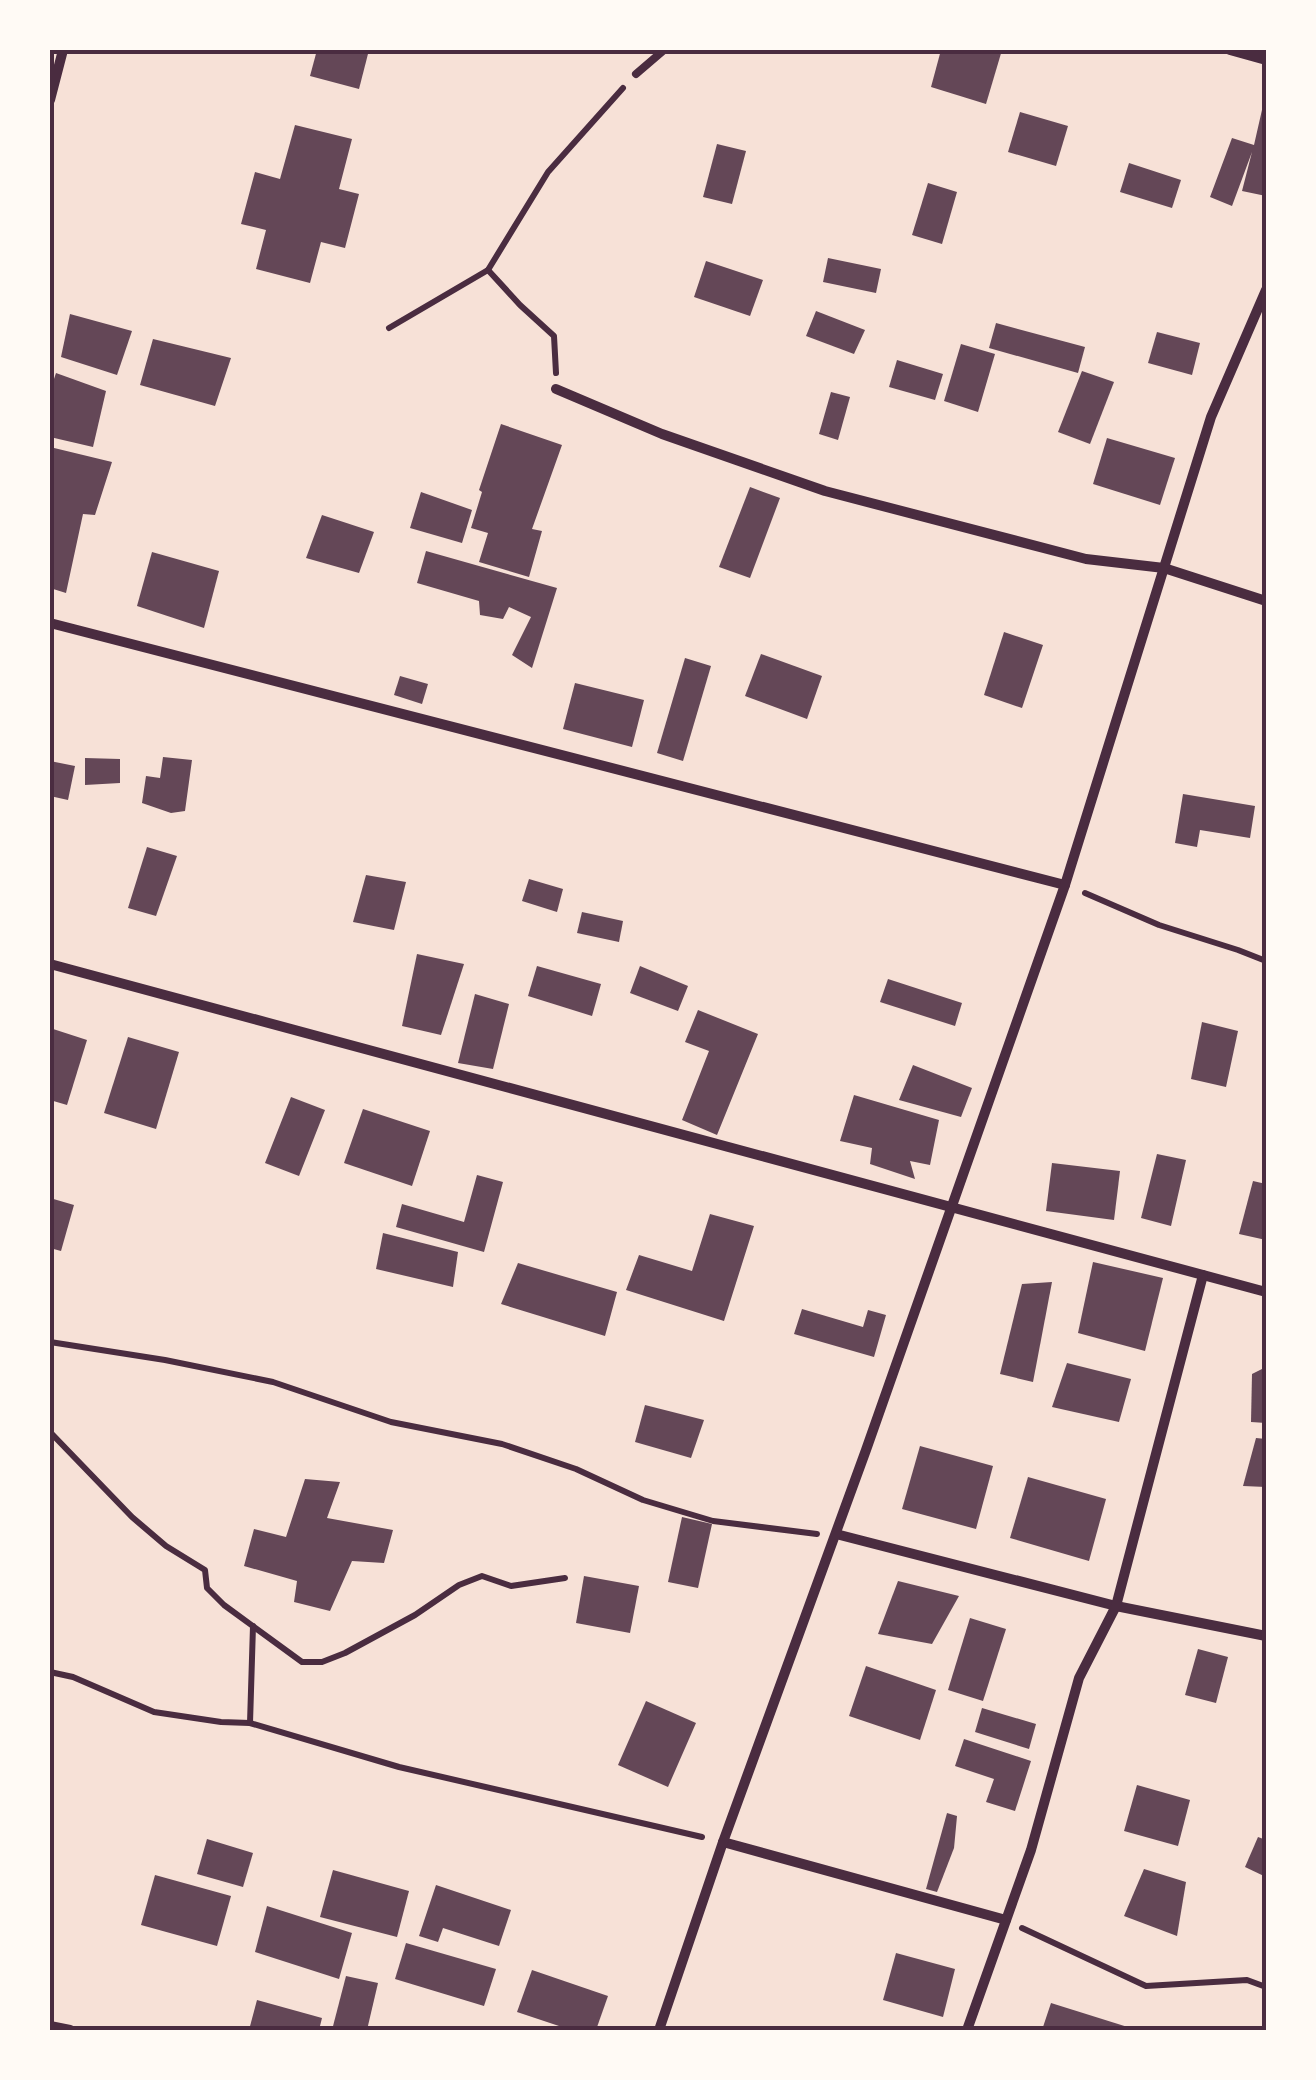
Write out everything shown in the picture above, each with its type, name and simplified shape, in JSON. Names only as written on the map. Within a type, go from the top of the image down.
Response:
[{"type":"street","points":[[50,100],[63,50]]},
{"type":"street","points":[[1230,50],[1266,60]]},
{"type":"street","points":[[659,2030],[1066,884],[1211,417],[1266,290]]},
{"type":"street","points":[[556,389],[662,434],[825,490],[1086,559],[1164,568],[1266,601]]},
{"type":"street","points":[[50,623],[1066,884]]},
{"type":"street","points":[[50,964],[1266,1292]]},
{"type":"street","points":[[967,2030],[1032,1850],[1079,1678],[1116,1606],[1203,1275]]},
{"type":"street","points":[[836,1534],[1116,1606],[1266,1636]]},
{"type":"street","points":[[723,1842],[1006,1920]]},
{"type":"street","points":[[50,2026],[70,2030]]},
{"type":"lane","points":[[636,74],[664,50]]},
{"type":"path","points":[[388,328],[488,270],[548,172],[636,74]]},
{"type":"path","points":[[488,270],[554,336],[556,389]]},
{"type":"path","points":[[1066,884],[1159,924],[1266,962]]},
{"type":"path","points":[[50,1342],[272,1382],[391,1422],[502,1444],[576,1470],[643,1500],[714,1521],[836,1534]]},
{"type":"path","points":[[50,1432],[132,1517],[166,1546],[205,1570],[207,1588],[224,1605],[302,1662],[322,1662],[345,1653],[459,1585],[482,1576],[511,1586],[565,1578]]},
{"type":"path","points":[[250,1723],[253,1625]]},
{"type":"path","points":[[50,1672],[73,1677],[154,1712],[250,1723],[399,1767],[723,1842]]},
{"type":"path","points":[[1006,1920],[1146,1986],[1246,1980],[1266,1987]]},
{"type":"building","points":[[317,50],[369,50],[359,89],[310,76]]},
{"type":"building","points":[[941,50],[1002,50],[986,104],[931,87]]},
{"type":"building","points":[[1264,101],[1266,196],[1242,191],[1252,152],[1232,206],[1210,197],[1232,138],[1254,145]]},
{"type":"building","points":[[1020,112],[1068,126],[1056,166],[1008,152]]},
{"type":"building","points":[[295,125],[352,139],[339,189],[359,194],[345,248],[321,242],[310,283],[256,269],[266,230],[241,224],[255,172],[280,179]]},
{"type":"building","points":[[717,144],[746,151],[732,204],[703,197]]},
{"type":"building","points":[[1129,163],[1181,180],[1172,208],[1120,192]]},
{"type":"building","points":[[928,183],[957,192],[942,244],[912,235]]},
{"type":"building","points":[[828,258],[881,269],[876,293],[823,282]]},
{"type":"building","points":[[706,261],[763,280],[750,316],[694,297]]},
{"type":"building","points":[[816,311],[865,330],[854,354],[806,336]]},
{"type":"building","points":[[70,314],[132,331],[117,375],[61,357]]},
{"type":"building","points":[[996,323],[1085,347],[1078,373],[989,348]]},
{"type":"building","points":[[1157,332],[1200,343],[1192,375],[1148,363]]},
{"type":"building","points":[[153,339],[231,358],[215,406],[140,385]]},
{"type":"building","points":[[961,344],[995,354],[978,412],[944,401]]},
{"type":"building","points":[[897,360],[943,374],[935,400],[889,387]]},
{"type":"building","points":[[1082,371],[1114,382],[1090,444],[1058,432]]},
{"type":"building","points":[[56,373],[106,391],[93,447],[50,437],[50,391]]},
{"type":"building","points":[[831,392],[850,397],[838,440],[819,434]]},
{"type":"building","points":[[501,424],[562,445],[532,529],[542,531],[529,577],[479,562],[488,533],[471,528]]},
{"type":"building","points":[[1107,438],[1175,458],[1160,505],[1093,484]]},
{"type":"building","points":[[50,447],[112,462],[95,515],[83,514],[66,593],[50,588]]},
{"type":"building","points":[[750,487],[780,498],[750,578],[719,567]]},
{"type":"building","points":[[421,492],[472,510],[462,543],[410,528]]},
{"type":"building","points":[[322,515],[374,532],[359,573],[306,558]]},
{"type":"building","points":[[426,551],[557,588],[532,668],[512,655],[531,617],[509,607],[503,619],[480,615],[479,601],[417,583]]},
{"type":"building","points":[[152,552],[219,571],[204,628],[137,606]]},
{"type":"building","points":[[1004,632],[1043,645],[1022,708],[984,695]]},
{"type":"building","points":[[761,654],[822,676],[807,719],[745,696]]},
{"type":"building","points":[[685,658],[711,666],[683,761],[657,753]]},
{"type":"building","points":[[400,676],[428,684],[422,704],[394,695]]},
{"type":"building","points":[[575,683],[644,700],[632,747],[563,729]]},
{"type":"building","points":[[163,757],[192,760],[185,811],[171,813],[142,803],[146,776],[160,778]]},
{"type":"building","points":[[85,758],[120,759],[120,783],[85,785]]},
{"type":"building","points":[[50,761],[75,766],[68,800],[50,796]]},
{"type":"building","points":[[1183,794],[1255,806],[1250,838],[1200,830],[1197,847],[1175,843]]},
{"type":"building","points":[[147,847],[177,856],[156,916],[128,908]]},
{"type":"building","points":[[366,875],[406,882],[394,930],[353,922]]},
{"type":"building","points":[[529,879],[563,889],[557,912],[522,901]]},
{"type":"building","points":[[582,912],[623,921],[619,942],[577,933]]},
{"type":"building","points":[[417,954],[464,964],[441,1035],[402,1026]]},
{"type":"building","points":[[537,966],[601,984],[592,1016],[528,996]]},
{"type":"building","points":[[640,966],[688,986],[678,1011],[630,993]]},
{"type":"building","points":[[888,979],[962,1003],[955,1026],[880,1002]]},
{"type":"building","points":[[475,994],[509,1004],[493,1069],[458,1063]]},
{"type":"building","points":[[698,1010],[758,1034],[717,1135],[682,1120],[709,1051],[685,1042]]},
{"type":"building","points":[[1202,1022],[1238,1031],[1226,1087],[1191,1079]]},
{"type":"building","points":[[50,1028],[87,1040],[67,1105],[50,1100]]},
{"type":"building","points":[[128,1037],[179,1052],[156,1129],[104,1113]]},
{"type":"building","points":[[913,1065],[972,1088],[961,1117],[899,1100]]},
{"type":"building","points":[[854,1095],[939,1120],[930,1165],[910,1161],[915,1179],[870,1164],[872,1148],[840,1141]]},
{"type":"building","points":[[291,1097],[325,1110],[299,1176],[265,1163]]},
{"type":"building","points":[[363,1109],[430,1131],[412,1186],[344,1163]]},
{"type":"building","points":[[1157,1154],[1186,1160],[1171,1226],[1141,1218]]},
{"type":"building","points":[[1052,1163],[1120,1171],[1114,1220],[1046,1211]]},
{"type":"building","points":[[477,1175],[503,1182],[484,1252],[396,1227],[402,1204],[464,1222]]},
{"type":"building","points":[[1253,1181],[1266,1184],[1266,1240],[1239,1234]]},
{"type":"building","points":[[50,1198],[74,1205],[61,1251],[50,1248]]},
{"type":"building","points":[[710,1214],[754,1226],[724,1321],[626,1290],[639,1255],[692,1271]]},
{"type":"building","points":[[383,1233],[458,1252],[453,1287],[376,1269]]},
{"type":"building","points":[[1093,1262],[1163,1278],[1145,1351],[1078,1333]]},
{"type":"building","points":[[518,1263],[617,1292],[605,1336],[501,1304]]},
{"type":"building","points":[[1052,1282],[1033,1382],[1000,1374],[1022,1284]]},
{"type":"building","points":[[802,1309],[863,1327],[868,1310],[886,1315],[874,1357],[794,1334]]},
{"type":"building","points":[[1067,1363],[1131,1379],[1119,1422],[1052,1407]]},
{"type":"building","points":[[1266,1367],[1266,1423],[1251,1422],[1252,1374]]},
{"type":"building","points":[[645,1405],[704,1420],[691,1458],[635,1442]]},
{"type":"building","points":[[1256,1438],[1266,1439],[1266,1487],[1243,1486]]},
{"type":"building","points":[[920,1446],[993,1466],[976,1529],[902,1509]]},
{"type":"building","points":[[1028,1477],[1106,1499],[1089,1561],[1010,1538]]},
{"type":"building","points":[[305,1479],[340,1482],[327,1518],[393,1530],[384,1563],[352,1561],[330,1611],[294,1602],[297,1581],[244,1566],[254,1529],[286,1537]]},
{"type":"building","points":[[682,1517],[712,1524],[698,1588],[668,1582]]},
{"type":"building","points":[[584,1576],[639,1586],[630,1633],[576,1623]]},
{"type":"building","points":[[898,1581],[959,1596],[932,1644],[878,1634]]},
{"type":"building","points":[[970,1618],[1006,1629],[983,1701],[948,1690]]},
{"type":"building","points":[[1198,1649],[1228,1657],[1216,1703],[1185,1695]]},
{"type":"building","points":[[866,1666],[936,1690],[920,1740],[849,1716]]},
{"type":"building","points":[[646,1701],[696,1723],[668,1787],[618,1765]]},
{"type":"building","points":[[982,1708],[1036,1724],[1029,1749],[975,1732]]},
{"type":"building","points":[[964,1739],[1031,1761],[1015,1811],[986,1802],[994,1779],[955,1766]]},
{"type":"building","points":[[1137,1785],[1190,1800],[1178,1846],[1124,1831]]},
{"type":"building","points":[[947,1813],[957,1816],[954,1848],[937,1892],[926,1889]]},
{"type":"building","points":[[1258,1837],[1266,1840],[1266,1877],[1245,1867]]},
{"type":"building","points":[[207,1839],[253,1853],[243,1887],[197,1874]]},
{"type":"building","points":[[1144,1869],[1186,1882],[1177,1936],[1124,1916]]},
{"type":"building","points":[[333,1870],[409,1891],[397,1937],[320,1917]]},
{"type":"building","points":[[155,1875],[231,1896],[217,1946],[141,1925]]},
{"type":"building","points":[[436,1885],[511,1910],[499,1946],[443,1928],[438,1942],[419,1936]]},
{"type":"building","points":[[267,1906],[352,1933],[339,1979],[255,1952]]},
{"type":"building","points":[[406,1943],[496,1969],[484,2006],[395,1979]]},
{"type":"building","points":[[896,1953],[955,1969],[943,2017],[883,2000]]},
{"type":"building","points":[[532,1970],[608,1996],[596,2030],[571,2030],[517,2012]]},
{"type":"building","points":[[346,1976],[378,1983],[367,2030],[332,2030]]},
{"type":"building","points":[[257,2000],[322,2018],[319,2030],[249,2030]]},
{"type":"building","points":[[1051,2003],[1134,2029],[1134,2030],[1042,2030]]}]
